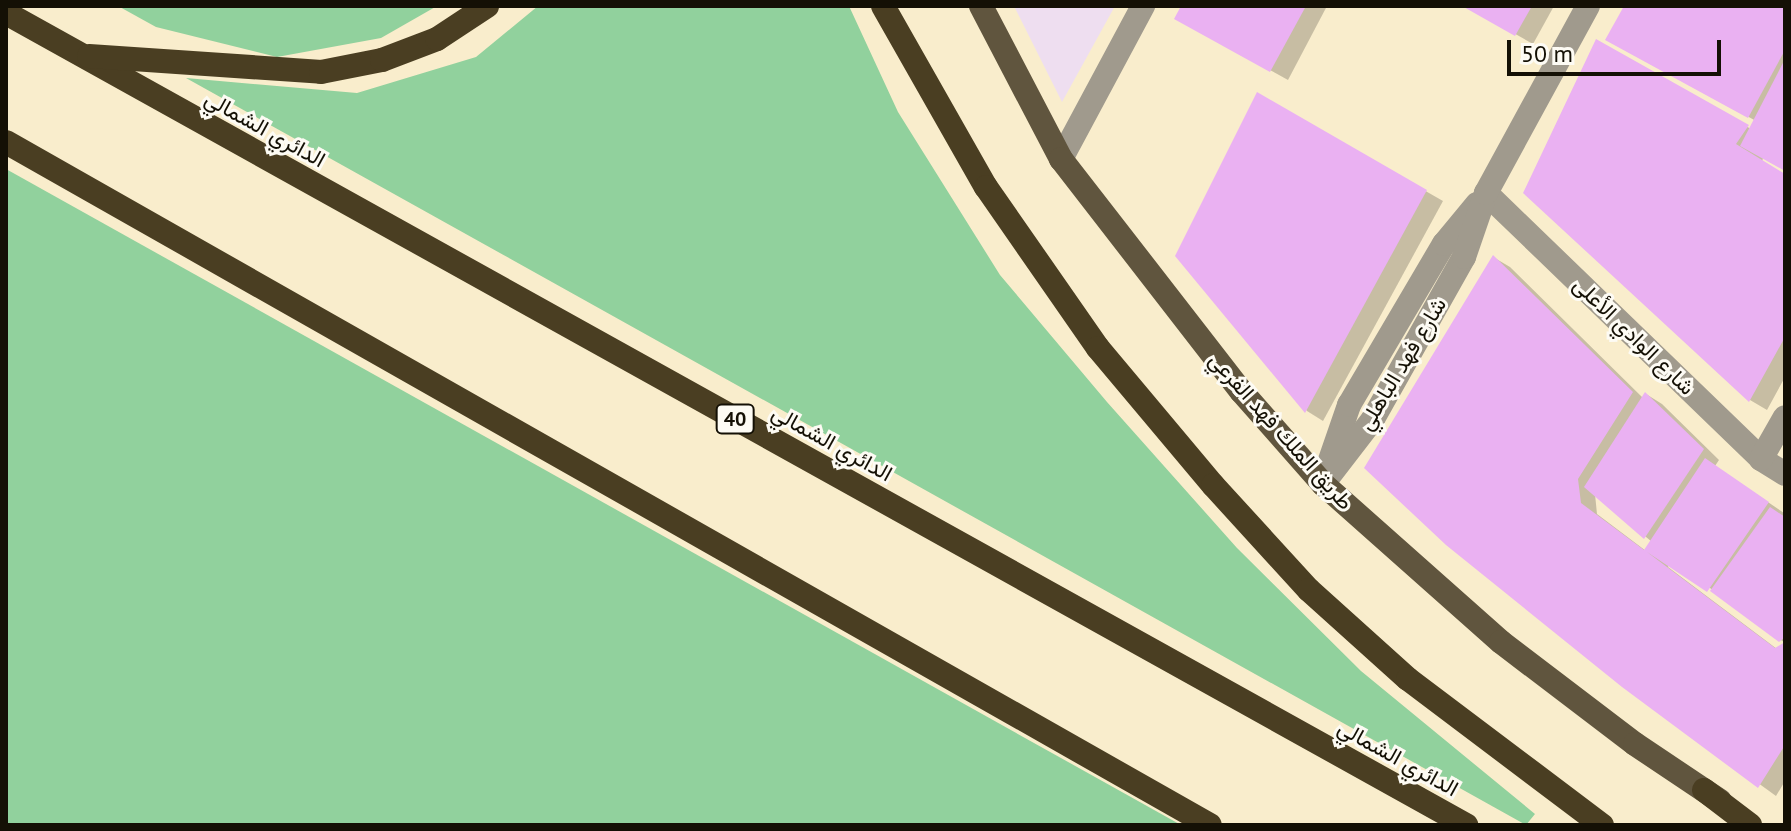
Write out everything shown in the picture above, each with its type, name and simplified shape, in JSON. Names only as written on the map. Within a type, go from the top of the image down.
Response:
[{"type":"highway","points":[[79,55],[321,72],[382,60],[437,39],[487,6]]},
{"type":"highway","points":[[883,6],[986,187],[1098,348],[1213,485],[1309,590],[1408,679],[1602,825]]},
{"type":"highway","name":"الدائري الشمالي","points":[[6,13],[1466,825]]},
{"type":"highway","points":[[6,142],[1210,825]]},
{"type":"highway","points":[[1704,790],[1753,825]]},
{"type":"main road","name":"طريق الملك فهد الفرعي","points":[[981,6],[1061,159],[1241,391],[1323,484],[1501,642],[1635,744],[1704,790]]},
{"type":"street","points":[[1061,159],[1143,6]]},
{"type":"street","name":"شارع فهد الباهلي","points":[[1323,484],[1373,419],[1464,257],[1486,193],[1588,6]]},
{"type":"street","name":"شارع الوادي الأعلى","points":[[1486,193],[1761,459],[1785,474]]},
{"type":"street","points":[[1761,459],[1785,417]]},
{"type":"shaded area","points":[[1014,6],[1115,6],[1062,102]]},
{"type":"green space","points":[[118,6],[437,6],[381,38],[277,57],[156,27]]},
{"type":"green space","points":[[538,6],[849,6],[898,112],[1000,275],[1107,402],[1237,548],[1361,671],[1535,814],[1526,825],[186,78],[357,93],[476,57]]},
{"type":"green space","points":[[6,169],[1181,825],[6,825]]},
{"type":"building","points":[[1181,6],[1306,6],[1270,72],[1174,19]]},
{"type":"building","points":[[1462,6],[1532,6],[1515,36]]},
{"type":"building","points":[[1624,6],[1785,6],[1785,50],[1748,118],[1605,40]]},
{"type":"building","points":[[1596,39],[1749,125],[1736,144],[1785,174],[1785,337],[1749,402],[1523,193]]},
{"type":"building","points":[[1785,59],[1785,171],[1740,146]]},
{"type":"building","points":[[1257,92],[1427,190],[1305,413],[1175,256]]},
{"type":"building","points":[[1493,255],[1633,392],[1578,479],[1581,503],[1644,550],[1705,458],[1769,502],[1707,592],[1647,552],[1775,648],[1785,642],[1785,745],[1758,788],[1622,687],[1446,545],[1364,468]]},
{"type":"building","points":[[1645,392],[1704,449],[1644,539],[1584,487]]},
{"type":"building","points":[[1770,507],[1785,517],[1785,637],[1779,642],[1710,591]]}]
